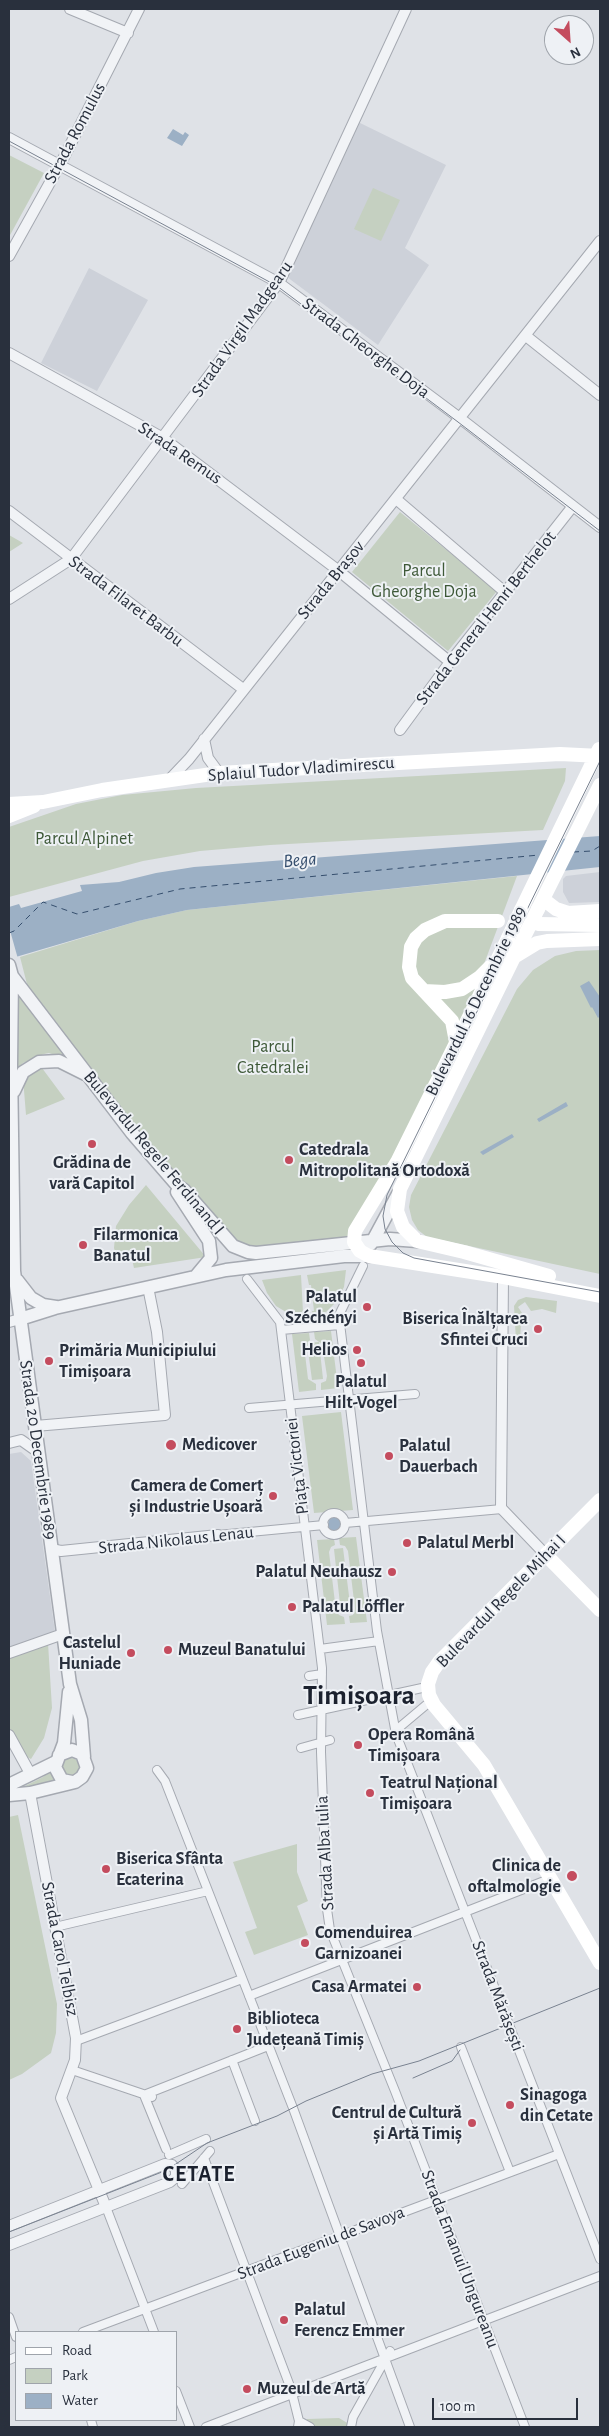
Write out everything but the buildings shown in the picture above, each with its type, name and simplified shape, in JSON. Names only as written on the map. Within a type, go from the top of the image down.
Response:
[{"type":"main road","name":"Splaiul Tudor Vladimirescu","points":[[9,804],[44,802],[102,790],[219,773],[560,754],[599,750]]},
{"type":"main road","name":"Bulevardul 16 Decembrie 1989","points":[[400,1189],[524,937],[566,821],[599,750]]},
{"type":"main road","name":"Bulevardul 16 Decembrie 1989","points":[[362,1254],[354,1235],[360,1223],[397,1162],[521,910],[539,898],[600,785]]},
{"type":"main road","name":"Splaiul Tudor Vladimirescu","points":[[9,816],[44,802]]},
{"type":"main road","points":[[539,898],[556,909],[568,913],[600,911]]},
{"type":"main road","points":[[456,1042],[452,1021],[412,978],[409,967],[411,947],[416,938],[425,930],[445,921],[498,921]]},
{"type":"main road","points":[[538,924],[600,925]]},
{"type":"main road","points":[[514,958],[537,943],[600,939]]},
{"type":"main road","points":[[424,991],[437,993],[462,989],[480,978],[497,960]]},
{"type":"main road","points":[[400,1189],[397,1211],[399,1220],[407,1233],[418,1241]]},
{"type":"main road","name":"Bulevardul Regele Ferdinand I","points":[[418,1241],[464,1252],[531,1272],[600,1287]]},
{"type":"main road","name":"Bulevardul Regele Ferdinand I","points":[[362,1254],[503,1277],[600,1296]]},
{"type":"main road","name":"Bulevardul Regele Mihai I","points":[[600,1500],[439,1662],[432,1672],[428,1690],[434,1706],[484,1765],[552,1878],[600,1963]]},
{"type":"main road","points":[[546,1555],[600,1610]]},
{"type":"street","points":[[70,9],[128,33]]},
{"type":"street","name":"Strada Romulus","points":[[9,256],[59,165],[139,9]]},
{"type":"street","name":"Strada Virgil Madgearu","points":[[9,599],[71,560],[279,284],[288,269],[406,9]]},
{"type":"street","name":"Strada Gheorghe Doja","points":[[9,138],[279,284],[600,528]]},
{"type":"street","name":"Strada Brașov","points":[[170,779],[460,420],[600,241]]},
{"type":"street","points":[[526,336],[600,396]]},
{"type":"street","name":"Strada Remus","points":[[9,353],[163,438],[339,571],[450,662]]},
{"type":"street","points":[[396,499],[506,592]]},
{"type":"street","name":"Strada General Henri Berthelot","points":[[400,730],[450,662],[573,506]]},
{"type":"street","name":"Strada Filaret Barbu","points":[[9,512],[243,689]]},
{"type":"street","points":[[204,739],[208,758],[219,773]]},
{"type":"street","name":"Bulevardul Regele Ferdinand I","points":[[10,970],[87,1076],[176,1185],[184,1190],[228,1242],[240,1249],[256,1252],[336,1243],[362,1254],[374,1241],[395,1239],[418,1241]]},
{"type":"street","name":"Strada 20 Decembrie 1989","points":[[10,970],[15,1320],[35,1426],[55,1552],[70,1684],[80,1720],[84,1756]]},
{"type":"street","points":[[13,1101],[15,1086],[20,1076],[28,1067],[39,1062],[59,1061],[87,1076]]},
{"type":"street","points":[[176,1185],[178,1195],[209,1241],[211,1258],[196,1276]]},
{"type":"street","name":"Bulevardul 16 Decembrie 1989","points":[[374,1241],[400,1189]]},
{"type":"street","points":[[336,1243],[346,1238],[360,1223]]},
{"type":"street","points":[[15,1320],[66,1306],[196,1276],[246,1267],[362,1254],[340,1315],[340,1325],[353,1399],[364,1521],[378,1641],[396,1734]]},
{"type":"street","points":[[14,1266],[19,1284],[31,1298],[46,1306],[66,1306]]},
{"type":"street","points":[[503,1277],[502,1509],[546,1555]]},
{"type":"street","name":"Piața Victoriei","points":[[247,1278],[280,1322],[320,1649],[322,1674],[321,1752]]},
{"type":"street","points":[[35,1426],[166,1415],[157,1332],[148,1287]]},
{"type":"street","points":[[281,1330],[340,1325]]},
{"type":"street","name":"Piața Victoriei","points":[[249,1408],[415,1394]]},
{"type":"street","points":[[9,1443],[21,1440],[38,1452]]},
{"type":"street","name":"Piața Victoriei","points":[[345,1523],[502,1509]]},
{"type":"street","name":"Piața Victoriei","points":[[333,1513],[340,1515],[345,1523],[343,1531],[334,1535],[328,1532],[324,1525],[327,1517],[333,1513]]},
{"type":"street","name":"Piața Victoriei","points":[[292,1528],[324,1525]]},
{"type":"street","name":"Strada Nikolaus Lenau","points":[[55,1552],[292,1528]]},
{"type":"street","points":[[9,1653],[63,1634]]},
{"type":"street","points":[[320,1649],[378,1641]]},
{"type":"street","points":[[309,1676],[322,1674]]},
{"type":"street","name":"Strada 20 Decembrie 1989","points":[[57,1759],[66,1730],[70,1684]]},
{"type":"street","points":[[298,1715],[422,1688]]},
{"type":"street","points":[[312,1696],[322,1694]]},
{"type":"street","points":[[396,1734],[401,1726],[426,1705]]},
{"type":"street","name":"Strada Mărășești","points":[[396,1734],[600,2259]]},
{"type":"street","points":[[9,1735],[31,1775]]},
{"type":"street","points":[[301,1748],[330,1740]]},
{"type":"street","points":[[9,1785],[31,1775],[72,1750],[84,1756],[86,1763],[85,1773],[78,1781],[30,1793],[9,1795]]},
{"type":"street","name":"Strada Alba Iulia","points":[[321,1752],[327,1909],[341,1960]]},
{"type":"street","points":[[57,1759],[58,1776],[72,1782]]},
{"type":"street","points":[[157,1770],[165,1781],[297,2119],[340,2236],[388,2355],[410,2426]]},
{"type":"street","name":"Strada Carol Telbisz","points":[[30,1793],[76,2041],[76,2056],[61,2094],[62,2102],[99,2190]]},
{"type":"street","points":[[249,1996],[552,1878]]},
{"type":"street","points":[[55,1927],[208,1891]]},
{"type":"street","name":"Strada Emanuil Ungureanu","points":[[341,1960],[395,2091],[525,2427]]},
{"type":"street","points":[[76,2041],[243,1983]]},
{"type":"street","points":[[72,2070],[148,2096],[183,2078],[268,2046]]},
{"type":"street","points":[[461,2047],[510,2172]]},
{"type":"street","points":[[232,2060],[255,2120]]},
{"type":"street","points":[[148,2096],[167,2152],[206,2139]]},
{"type":"street","points":[[182,2184],[210,2151]]},
{"type":"street","name":"Strada Eugeniu de Savoya","points":[[86,2331],[560,2154]]},
{"type":"street","points":[[204,2158],[292,2392],[298,2424],[310,2427]]},
{"type":"street","points":[[9,2226],[165,2164],[171,2164],[176,2168],[177,2175],[173,2180],[9,2245]]},
{"type":"street","points":[[99,2190],[154,2331]]},
{"type":"street","points":[[206,2427],[388,2355],[484,2322],[600,2276]]},
{"type":"street","points":[[9,2317],[15,2334]]},
{"type":"street","points":[[351,2427],[353,2417],[388,2355]]},
{"type":"street","points":[[178,2395],[190,2427]]},
{"type":"shaded area","points":[[356,121],[446,165],[405,248],[429,265],[378,345],[287,277]]},
{"type":"shaded area","points":[[89,268],[148,300],[97,391],[41,363]]},
{"type":"shaded area","points":[[600,872],[600,902],[569,903],[563,892],[563,879],[566,876]]},
{"type":"shaded area","points":[[21,1452],[31,1461],[55,1632],[9,1647],[9,1454]]},
{"type":"green space","points":[[9,155],[44,173],[9,237]]},
{"type":"green space","points":[[373,188],[400,200],[381,241],[354,229]]},
{"type":"green space","name":"Parcul Gheorghe Doja","points":[[400,512],[497,591],[448,651],[352,572]]},
{"type":"green space","points":[[9,535],[23,543],[9,552]]},
{"type":"green space","name":"Parcul Alpinet","points":[[566,768],[565,781],[543,830],[270,845],[200,851],[143,861],[9,897],[9,827],[76,804],[122,795],[196,788]]},
{"type":"green space","name":"Parcul Catedralei","points":[[517,876],[451,1052],[349,1235],[342,1240],[240,1249],[207,1231],[57,1023],[28,988],[20,957],[138,921],[187,910]]},
{"type":"green space","points":[[600,950],[600,1274],[427,1237],[418,1230],[412,1220],[409,1207],[411,1195],[517,989],[533,970],[555,956],[576,951]]},
{"type":"green space","points":[[15,990],[69,1060],[49,1053],[44,1054],[23,1063],[15,1071]]},
{"type":"green space","points":[[42,1068],[65,1099],[26,1115],[23,1078]]},
{"type":"green space","points":[[146,1185],[206,1257],[134,1268],[130,1251],[116,1255],[114,1248],[116,1226],[129,1205]]},
{"type":"green space","points":[[346,1270],[344,1287],[336,1302],[326,1312],[313,1318],[311,1285],[309,1285],[307,1275]]},
{"type":"green space","points":[[301,1275],[303,1312],[305,1312],[306,1318],[291,1315],[276,1306],[267,1293],[262,1280]]},
{"type":"green space","points":[[526,1297],[557,1301],[556,1313],[542,1309],[531,1311],[525,1302],[518,1307],[524,1316],[521,1322],[520,1341],[516,1341],[514,1306],[518,1300]]},
{"type":"green space","points":[[331,1331],[338,1388],[321,1390],[321,1383],[326,1381],[327,1376],[322,1344],[315,1339],[314,1332]]},
{"type":"green space","points":[[309,1333],[310,1340],[304,1346],[308,1379],[316,1384],[316,1390],[299,1392],[292,1334]]},
{"type":"green space","points":[[319,1342],[323,1379],[312,1380],[307,1343]]},
{"type":"green space","points":[[341,1412],[353,1510],[314,1513],[302,1416]]},
{"type":"green space","points":[[356,1537],[367,1622],[350,1623],[349,1616],[353,1615],[355,1609],[348,1551],[345,1546],[340,1545],[339,1538]]},
{"type":"green space","points":[[334,1539],[335,1545],[331,1547],[329,1552],[336,1611],[344,1617],[345,1624],[327,1625],[317,1540]]},
{"type":"green space","points":[[343,1548],[351,1612],[341,1613],[334,1549]]},
{"type":"green space","points":[[48,1643],[52,1708],[44,1738],[31,1759],[25,1756],[9,1730],[9,1657]]},
{"type":"green space","points":[[71,1758],[77,1761],[80,1767],[77,1773],[71,1776],[65,1773],[62,1767],[65,1761]]},
{"type":"green space","points":[[51,1769],[57,1781],[23,1787],[43,1777]]},
{"type":"green space","points":[[18,1815],[57,2004],[56,2033],[51,2053],[22,2074],[9,2080],[9,1817]]},
{"type":"green space","points":[[297,1844],[297,1872],[308,1901],[297,1906],[308,1935],[254,1955],[245,1932],[257,1928],[233,1862]]},
{"type":"green space","points":[[339,2418],[349,2424],[348,2427],[314,2427],[306,2422],[307,2419]]},
{"type":"water","points":[[173,129],[183,135],[185,132],[189,135],[182,146],[167,138]]},
{"type":"water","name":"Bega","points":[[600,836],[600,867],[187,910],[138,921],[9,959],[9,907],[19,904],[21,908],[82,891],[80,885],[119,882],[156,873],[194,867]]},
{"type":"water","points":[[589,981],[600,997],[600,1016],[598,1018],[580,986]]},
{"type":"water","points":[[566,1102],[568,1106],[539,1122],[537,1119]]},
{"type":"water","points":[[512,1134],[514,1137],[483,1155],[480,1152]]},
{"type":"water","points":[[335,1517],[340,1519],[342,1524],[340,1529],[335,1531],[330,1529],[328,1524],[330,1519]]},
{"type":"pier","points":[[9,927],[18,959],[9,961]]},
{"type":"ferry route","points":[[573,852],[592,851],[600,846]]},
{"type":"ferry route","points":[[9,933],[14,931],[43,902],[77,914],[180,889],[539,855]]},
{"type":"tram line","points":[[9,141],[277,286],[600,531]]},
{"type":"tram line","points":[[600,761],[387,1195],[383,1216],[385,1229],[392,1242],[403,1253],[414,1258],[600,1292]]},
{"type":"tram line","points":[[9,2232],[167,2170],[207,2143],[277,2116],[306,2101],[372,2074],[419,2061],[600,1988]]},
{"type":"tram line","points":[[413,2078],[452,2061],[460,2050]]},
{"type":"place","name":"Grădina de vară Capitol","points":[[92,1144]]},
{"type":"place","name":"Catedrala Mitropolitană Ortodoxă","points":[[289,1160]]},
{"type":"place","name":"Filarmonica Banatul","points":[[83,1245]]},
{"type":"place","name":"Palatul Széchényi","points":[[367,1307]]},
{"type":"place","name":"Biserica Înălțarea Sfintei Cruci","points":[[538,1329]]},
{"type":"place","name":"Helios","points":[[357,1350]]},
{"type":"place","name":"Primăria Municipiului Timișoara","points":[[49,1361]]},
{"type":"place","name":"Palatul Hilt-Vogel","points":[[361,1363]]},
{"type":"place","name":"Medicover","points":[[171,1445]]},
{"type":"place","name":"Palatul Dauerbach","points":[[389,1456]]},
{"type":"place","name":"Camera de Comerț și Industrie Ușoară","points":[[273,1496]]},
{"type":"place","name":"Palatul Merbl","points":[[407,1543]]},
{"type":"place","name":"Palatul Neuhausz","points":[[392,1572]]},
{"type":"place","name":"Palatul Löffler","points":[[292,1607]]},
{"type":"place","name":"Muzeul Banatului","points":[[168,1650]]},
{"type":"place","name":"Castelul Huniade","points":[[131,1653]]},
{"type":"place","name":"Opera Română Timișoara","points":[[358,1745]]},
{"type":"place","name":"Teatrul Național Timișoara","points":[[370,1793]]},
{"type":"place","name":"Biserica Sfânta Ecaterina","points":[[106,1869]]},
{"type":"place","name":"Clinica de oftalmologie","points":[[572,1876]]},
{"type":"place","name":"Comenduirea Garnizoanei","points":[[305,1943]]},
{"type":"place","name":"Casa Armatei","points":[[417,1987]]},
{"type":"place","name":"Biblioteca Județeană Timiș","points":[[237,2029]]},
{"type":"place","name":"Sinagoga din Cetate","points":[[510,2105]]},
{"type":"place","name":"Centrul de Cultură și Artă Timiș","points":[[472,2123]]},
{"type":"place","name":"Palatul Ferencz Emmer","points":[[284,2320]]},
{"type":"place","name":"Muzeul de Artă","points":[[247,2389]]},
{"type":"district","name":"Timișoara","points":[[359,1696]]},
{"type":"district","name":"CETATE","points":[[199,2174]]}]
